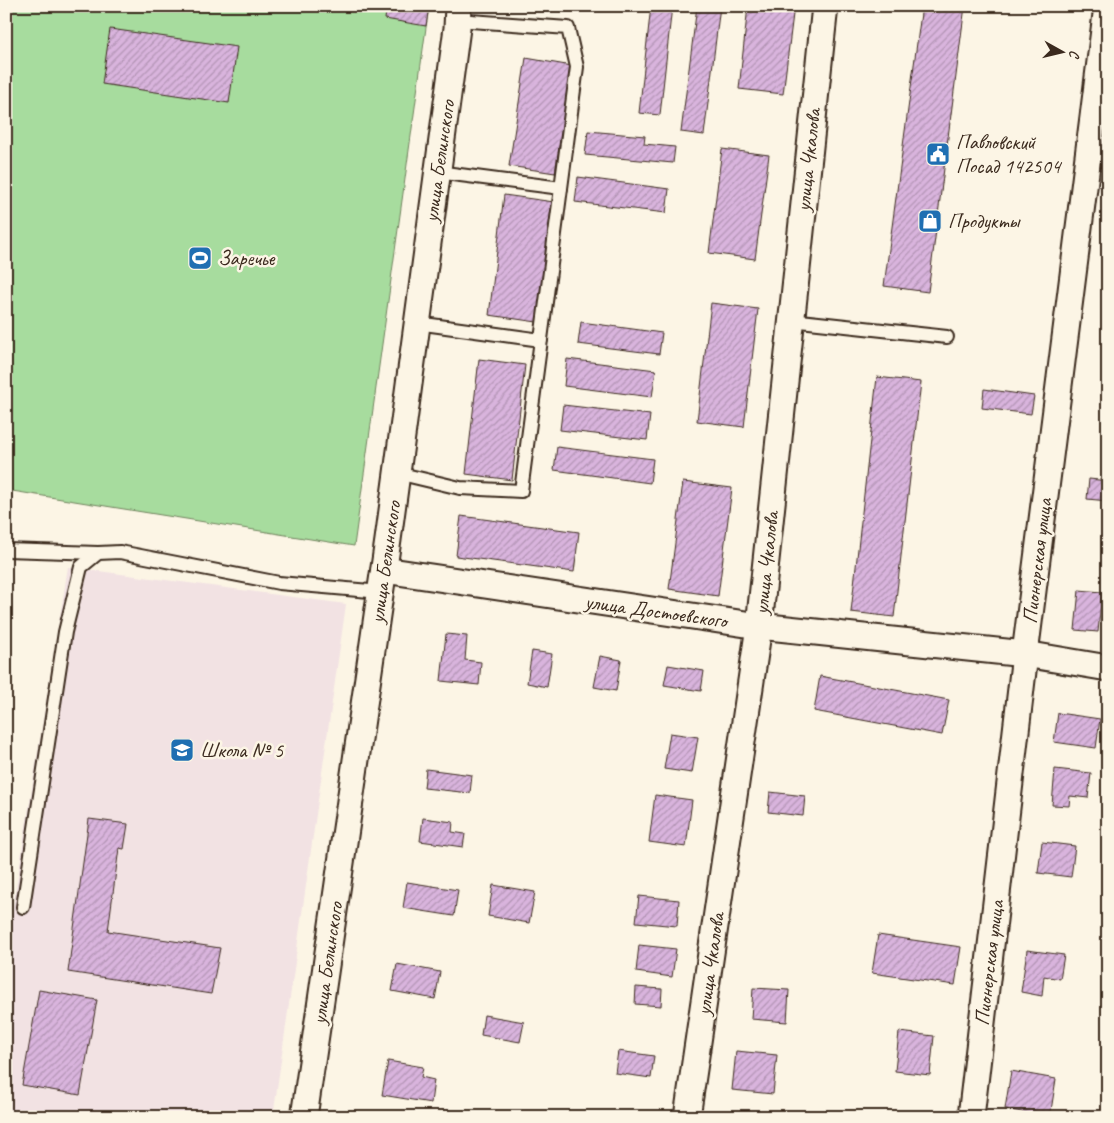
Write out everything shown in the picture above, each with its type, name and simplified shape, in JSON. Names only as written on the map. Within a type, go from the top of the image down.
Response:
[{"type":"street","name":"улица Чкалова","points":[[687,1117],[759,626],[825,6]]},
{"type":"street","name":"Пионерская улица","points":[[971,1117],[1025,654],[1107,6]]},
{"type":"street","name":"улица Белинского","points":[[304,1117],[382,581],[458,13]]},
{"type":"street","name":"улица Достоевского","points":[[382,581],[759,626],[1025,654],[1108,668]]},
{"type":"lane","points":[[397,473],[460,488],[521,491],[577,67],[568,28],[458,13]]},
{"type":"lane","points":[[437,172],[561,188]]},
{"type":"lane","points":[[791,320],[947,337]]},
{"type":"lane","points":[[417,323],[541,340]]},
{"type":"lane","points":[[6,550],[120,552],[280,583],[382,581]]},
{"type":"lane","points":[[23,907],[64,632],[81,567],[98,553]]},
{"type":"shaded area","name":"Школа № 5","points":[[68,567],[346,604],[273,1117],[6,1117],[6,950]]},
{"type":"green space","name":"Заречье","points":[[6,6],[429,6],[354,546],[6,490]]},
{"type":"building","points":[[387,6],[429,6],[426,26],[385,19]]},
{"type":"building","points":[[651,6],[672,6],[660,115],[639,113]]},
{"type":"building","points":[[697,6],[720,6],[704,135],[681,132]]},
{"type":"building","points":[[748,6],[794,6],[783,94],[739,89]]},
{"type":"building","points":[[922,6],[965,6],[928,292],[884,286]]},
{"type":"building","points":[[110,29],[237,47],[229,103],[102,84]]},
{"type":"building","points":[[526,58],[572,66],[555,173],[509,166]]},
{"type":"building","points":[[588,131],[645,136],[644,144],[675,147],[673,163],[585,155]]},
{"type":"building","points":[[722,149],[769,155],[755,259],[709,253]]},
{"type":"building","points":[[578,177],[669,189],[666,213],[575,202]]},
{"type":"building","points":[[504,195],[554,202],[537,322],[489,315]]},
{"type":"building","points":[[711,303],[758,309],[744,427],[697,421]]},
{"type":"building","points":[[581,322],[662,333],[659,354],[578,344]]},
{"type":"building","points":[[479,359],[525,365],[512,480],[466,474]]},
{"type":"building","points":[[567,359],[656,370],[652,397],[564,386]]},
{"type":"building","points":[[877,377],[921,382],[894,617],[851,612]]},
{"type":"building","points":[[984,389],[1034,396],[1031,414],[982,408]]},
{"type":"building","points":[[563,405],[650,415],[647,440],[560,430]]},
{"type":"building","points":[[557,447],[653,459],[650,483],[554,470]]},
{"type":"building","points":[[1089,479],[1108,481],[1108,501],[1087,499]]},
{"type":"building","points":[[683,482],[732,488],[718,596],[669,589]]},
{"type":"building","points":[[461,516],[579,532],[574,572],[456,556]]},
{"type":"building","points":[[1079,590],[1102,592],[1098,632],[1075,630]]},
{"type":"building","points":[[446,634],[467,636],[465,660],[481,662],[479,685],[441,681]]},
{"type":"building","points":[[532,651],[552,654],[547,687],[527,683]]},
{"type":"building","points":[[600,656],[621,660],[616,691],[594,687]]},
{"type":"building","points":[[668,665],[704,671],[701,691],[664,685]]},
{"type":"building","points":[[820,676],[949,700],[942,735],[814,711]]},
{"type":"building","points":[[1058,713],[1100,719],[1096,748],[1054,742]]},
{"type":"building","points":[[670,733],[698,737],[692,773],[664,769]]},
{"type":"building","points":[[426,769],[472,775],[470,793],[424,788]]},
{"type":"building","points":[[1055,769],[1091,773],[1088,798],[1070,796],[1069,806],[1052,805]]},
{"type":"building","points":[[770,792],[805,796],[803,816],[768,812]]},
{"type":"building","points":[[655,795],[692,800],[686,847],[649,842]]},
{"type":"building","points":[[423,818],[453,822],[452,832],[465,834],[463,847],[420,841]]},
{"type":"building","points":[[89,819],[128,824],[124,849],[119,848],[108,931],[220,948],[211,994],[68,972]]},
{"type":"building","points":[[1042,842],[1075,846],[1071,877],[1038,873]]},
{"type":"building","points":[[407,882],[458,890],[454,916],[403,908]]},
{"type":"building","points":[[493,885],[535,892],[529,923],[488,916]]},
{"type":"building","points":[[639,896],[679,900],[677,926],[636,922]]},
{"type":"building","points":[[878,935],[961,947],[955,985],[872,973]]},
{"type":"building","points":[[639,945],[676,949],[672,977],[636,972]]},
{"type":"building","points":[[1027,950],[1064,955],[1060,979],[1044,976],[1042,996],[1021,992]]},
{"type":"building","points":[[397,964],[440,972],[435,999],[392,991]]},
{"type":"building","points":[[636,987],[662,989],[661,1006],[635,1004]]},
{"type":"building","points":[[753,988],[789,990],[787,1022],[751,1019]]},
{"type":"building","points":[[39,990],[97,1000],[80,1095],[22,1085]]},
{"type":"building","points":[[484,1015],[524,1022],[520,1042],[481,1035]]},
{"type":"building","points":[[899,1032],[934,1036],[930,1075],[895,1071]]},
{"type":"building","points":[[618,1051],[654,1056],[651,1078],[615,1073]]},
{"type":"building","points":[[736,1051],[777,1055],[773,1094],[732,1090]]},
{"type":"building","points":[[388,1061],[423,1067],[421,1077],[434,1080],[431,1103],[382,1095]]},
{"type":"building","points":[[1011,1071],[1056,1079],[1050,1117],[1005,1109]]},
{"type":"place","name":"Павловский Посад 142504","points":[[938,154]]},
{"type":"place","name":"Продукты","points":[[930,221]]},
{"type":"place","name":"Заречье","points":[[200,258]]},
{"type":"place","name":"Школа № 5","points":[[182,750]]}]
